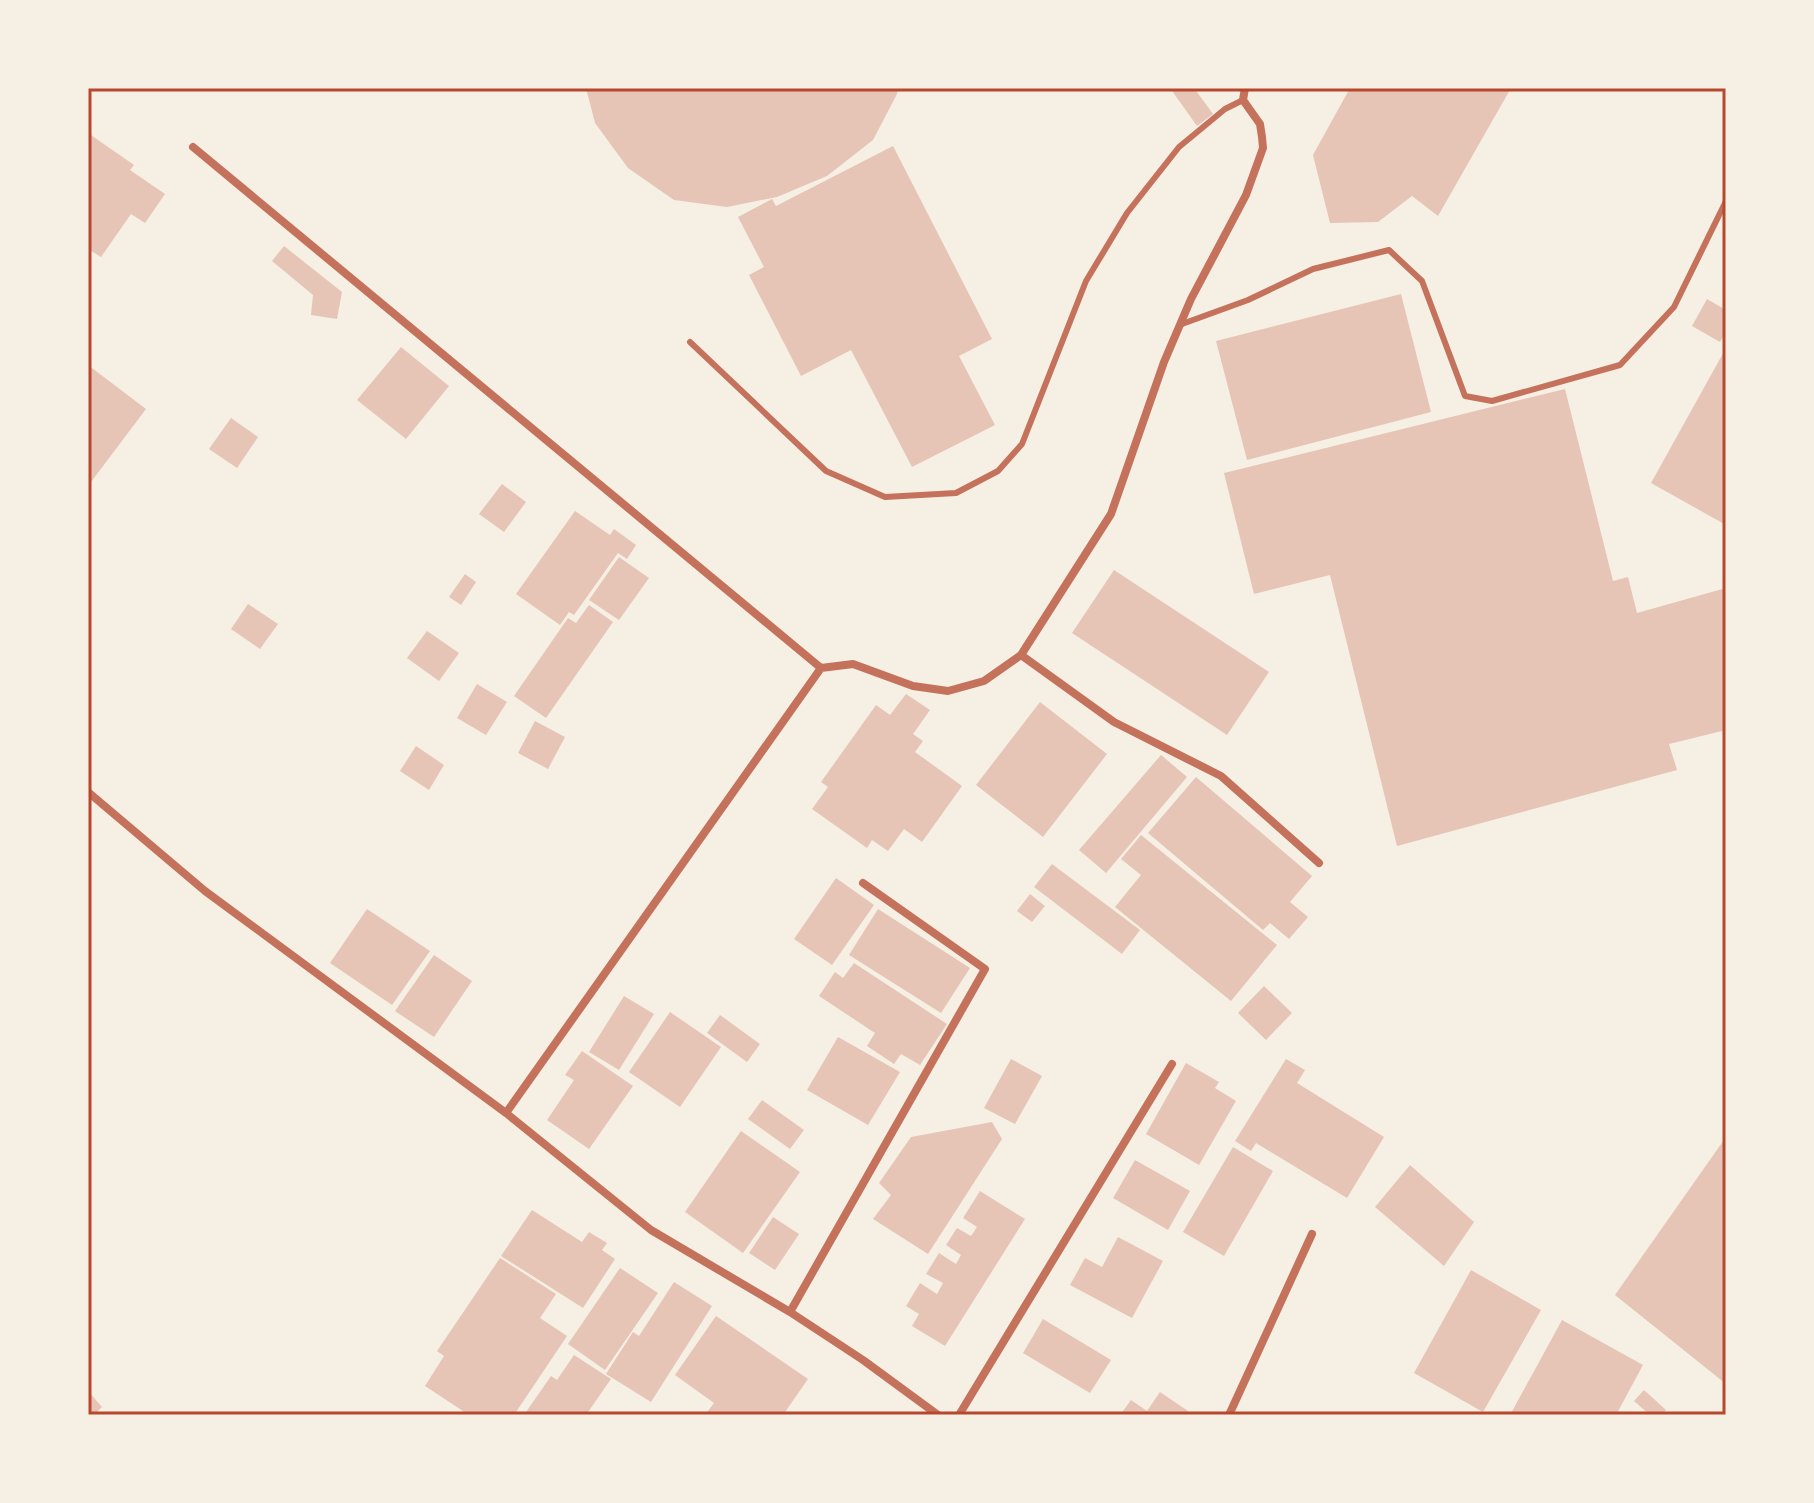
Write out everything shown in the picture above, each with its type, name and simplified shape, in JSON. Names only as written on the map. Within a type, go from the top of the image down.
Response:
[{"type":"street","points":[[193,147],[821,668],[853,664],[913,686],[948,691],[984,681],[1021,655],[1111,514],[1164,362],[1191,299],[1246,195],[1263,148],[1260,124],[1243,100],[1245,88]]},
{"type":"street","points":[[1021,655],[1114,722],[1221,776],[1319,863]]},
{"type":"street","points":[[506,1113],[821,668]]},
{"type":"street","points":[[88,792],[205,891],[506,1113],[651,1230],[790,1312],[938,1415]]},
{"type":"street","points":[[790,1312],[985,969],[863,883]]},
{"type":"street","points":[[959,1415],[1172,1064]]},
{"type":"street","points":[[1229,1415],[1312,1234]]},
{"type":"lane","points":[[690,342],[826,471],[885,497],[956,493],[998,471],[1022,444],[1086,281],[1127,213],[1179,147],[1225,109],[1243,100]]},
{"type":"lane","points":[[1182,324],[1248,300],[1313,269],[1389,250],[1422,281],[1465,396],[1492,401],[1620,365],[1674,307],[1726,201]]},
{"type":"building","points":[[586,88],[898,88],[873,140],[827,176],[777,197],[727,207],[674,200],[628,168],[595,123]]},
{"type":"building","points":[[1170,88],[1194,88],[1213,114],[1197,126]]},
{"type":"building","points":[[1350,88],[1511,88],[1438,216],[1412,196],[1378,222],[1330,223],[1313,155]]},
{"type":"building","points":[[88,133],[134,165],[130,170],[165,194],[145,223],[131,214],[101,257],[88,249]]},
{"type":"building","points":[[893,146],[992,339],[959,356],[995,425],[912,467],[851,350],[801,376],[749,275],[764,267],[738,217],[772,199],[776,206]]},
{"type":"building","points":[[284,246],[342,292],[337,319],[311,315],[313,295],[272,261]]},
{"type":"building","points":[[1401,294],[1431,412],[1247,460],[1216,341]]},
{"type":"building","points":[[1707,299],[1726,310],[1726,331],[1720,342],[1692,326]]},
{"type":"building","points":[[401,347],[449,386],[406,439],[357,400]]},
{"type":"building","points":[[1726,348],[1726,525],[1651,483]]},
{"type":"building","points":[[88,365],[146,409],[88,486]]},
{"type":"building","points":[[1565,389],[1613,581],[1628,577],[1637,613],[1726,588],[1726,730],[1669,744],[1677,770],[1397,846],[1330,575],[1254,594],[1224,473]]},
{"type":"building","points":[[231,418],[258,437],[237,468],[209,449]]},
{"type":"building","points":[[502,484],[526,502],[504,532],[479,514]]},
{"type":"building","points":[[575,511],[610,535],[614,529],[636,545],[627,559],[618,553],[574,615],[569,612],[560,625],[516,594]]},
{"type":"building","points":[[619,557],[649,578],[619,620],[589,600]]},
{"type":"building","points":[[1114,570],[1269,672],[1227,735],[1072,633]]},
{"type":"building","points":[[465,574],[476,582],[461,605],[449,597]]},
{"type":"building","points":[[248,604],[278,624],[260,649],[231,629]]},
{"type":"building","points":[[589,605],[613,622],[546,718],[514,696],[568,618],[576,623]]},
{"type":"building","points":[[427,631],[459,653],[439,681],[407,658]]},
{"type":"building","points":[[477,684],[507,702],[486,735],[457,718]]},
{"type":"building","points":[[906,694],[930,710],[913,734],[923,741],[915,752],[962,786],[922,842],[904,829],[888,851],[872,840],[867,848],[812,809],[828,787],[821,782],[876,705],[890,715]]},
{"type":"building","points":[[1040,702],[1107,754],[1043,837],[976,785]]},
{"type":"building","points":[[535,721],[565,737],[548,769],[518,753]]},
{"type":"building","points":[[416,746],[444,765],[429,790],[400,771]]},
{"type":"building","points":[[1161,755],[1187,777],[1106,873],[1079,850]]},
{"type":"building","points":[[1196,777],[1312,876],[1290,902],[1308,917],[1289,939],[1270,923],[1263,930],[1148,833]]},
{"type":"building","points":[[1141,835],[1277,945],[1231,1001],[1115,907],[1141,875],[1121,859]]},
{"type":"building","points":[[1052,864],[1140,930],[1122,954],[1034,887]]},
{"type":"building","points":[[836,878],[874,905],[832,965],[794,939]]},
{"type":"building","points":[[1030,894],[1045,906],[1032,922],[1017,911]]},
{"type":"building","points":[[367,909],[430,951],[392,1005],[330,963]]},
{"type":"building","points":[[878,909],[970,968],[941,1013],[849,955]]},
{"type":"building","points":[[434,955],[472,981],[434,1037],[395,1011]]},
{"type":"building","points":[[854,963],[947,1024],[920,1065],[901,1054],[894,1064],[867,1046],[875,1033],[819,996],[835,972],[843,978]]},
{"type":"building","points":[[1264,986],[1292,1013],[1266,1040],[1238,1013]]},
{"type":"building","points":[[624,996],[654,1014],[619,1070],[589,1052]]},
{"type":"building","points":[[670,1012],[721,1047],[680,1107],[629,1072]]},
{"type":"building","points":[[720,1015],[760,1044],[747,1062],[707,1033]]},
{"type":"building","points":[[838,1037],[900,1072],[868,1125],[807,1090]]},
{"type":"building","points":[[582,1051],[633,1086],[589,1149],[547,1120],[574,1080],[565,1075]]},
{"type":"building","points":[[1011,1059],[1042,1076],[1015,1124],[984,1108]]},
{"type":"building","points":[[1286,1059],[1305,1070],[1297,1083],[1384,1137],[1347,1198],[1256,1143],[1251,1151],[1235,1141]]},
{"type":"building","points":[[1186,1063],[1219,1082],[1215,1088],[1236,1101],[1199,1165],[1146,1134]]},
{"type":"building","points":[[762,1100],[804,1130],[790,1149],[748,1119]]},
{"type":"building","points":[[992,1122],[1002,1139],[928,1254],[873,1219],[891,1195],[879,1183],[911,1137]]},
{"type":"building","points":[[741,1131],[800,1172],[743,1253],[685,1212]]},
{"type":"building","points":[[1726,1137],[1726,1384],[1615,1295]]},
{"type":"building","points":[[1233,1147],[1273,1171],[1224,1256],[1183,1232]]},
{"type":"building","points":[[1135,1160],[1190,1191],[1168,1230],[1113,1198]]},
{"type":"building","points":[[1410,1165],[1474,1222],[1444,1266],[1375,1207]]},
{"type":"building","points":[[980,1191],[1025,1219],[945,1346],[912,1326],[919,1314],[906,1306],[920,1283],[937,1294],[943,1283],[926,1274],[939,1253],[956,1264],[961,1255],[946,1245],[957,1228],[971,1236],[977,1227],[963,1218]]},
{"type":"building","points":[[532,1210],[582,1242],[589,1232],[607,1243],[602,1250],[615,1259],[583,1308],[501,1256]]},
{"type":"building","points":[[773,1217],[799,1234],[775,1270],[749,1253]]},
{"type":"building","points":[[1118,1237],[1163,1261],[1132,1318],[1070,1285],[1085,1258],[1102,1267]]},
{"type":"building","points":[[500,1258],[556,1294],[540,1318],[567,1336],[514,1415],[469,1415],[425,1386],[444,1356],[437,1351]]},
{"type":"building","points":[[620,1268],[658,1293],[605,1370],[568,1344]]},
{"type":"building","points":[[1471,1270],[1541,1310],[1483,1412],[1414,1373]]},
{"type":"building","points":[[674,1282],[712,1306],[651,1402],[606,1374],[633,1332],[639,1336]]},
{"type":"building","points":[[716,1316],[808,1379],[783,1415],[705,1415],[714,1403],[675,1375]]},
{"type":"building","points":[[1043,1319],[1111,1360],[1090,1393],[1023,1353]]},
{"type":"building","points":[[1562,1320],[1643,1365],[1616,1415],[1510,1415]]},
{"type":"building","points":[[574,1355],[611,1379],[586,1415],[524,1415],[551,1376],[557,1380]]},
{"type":"building","points":[[1644,1390],[1666,1410],[1661,1415],[1650,1415],[1634,1401]]},
{"type":"building","points":[[88,1391],[102,1407],[94,1415],[88,1415]]},
{"type":"building","points":[[1160,1392],[1188,1411],[1185,1415],[1120,1415],[1131,1400],[1147,1411]]}]
